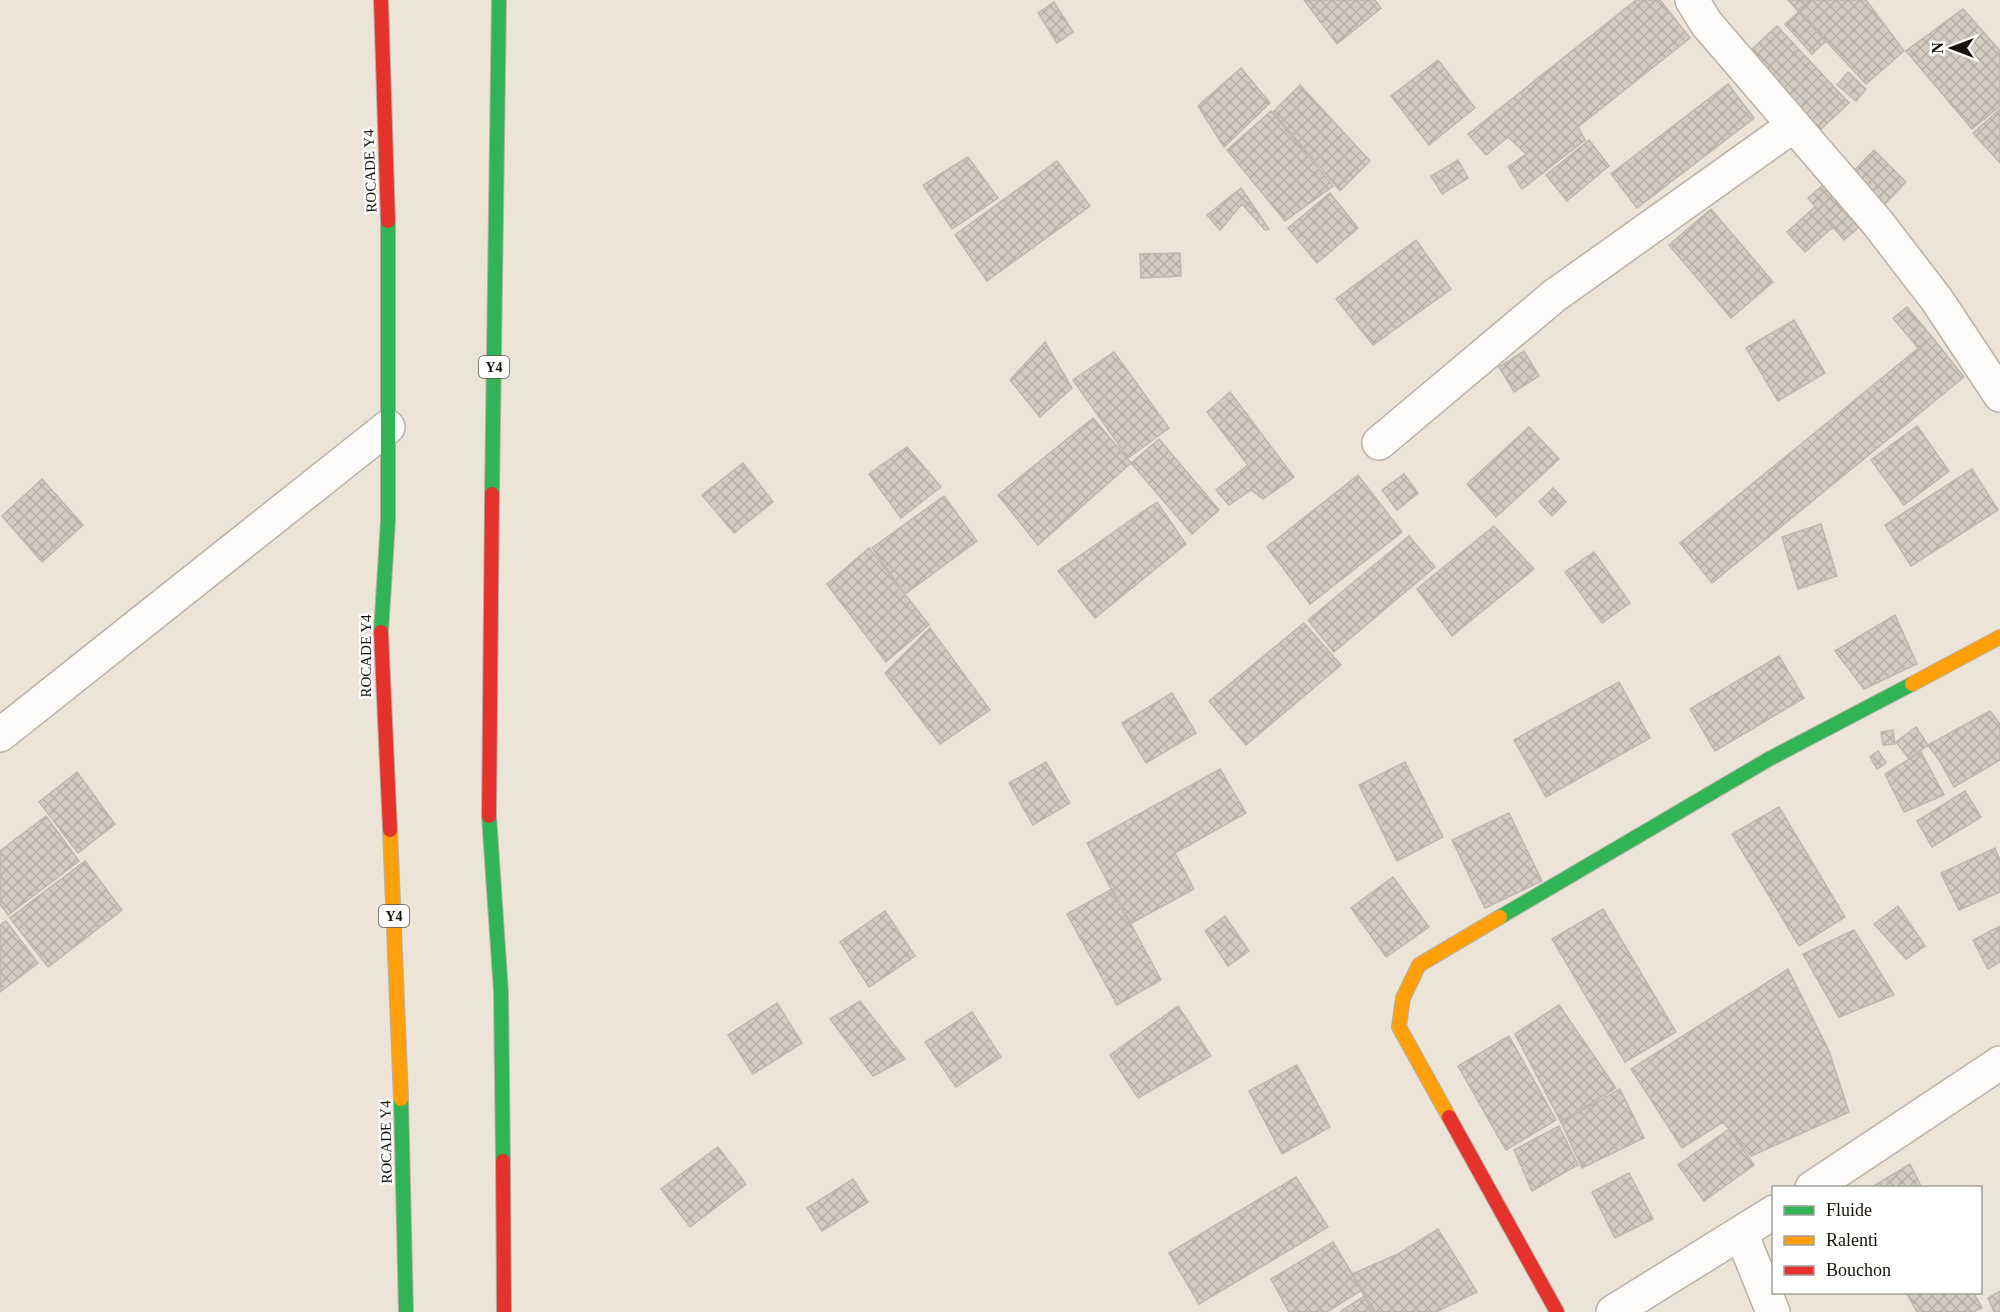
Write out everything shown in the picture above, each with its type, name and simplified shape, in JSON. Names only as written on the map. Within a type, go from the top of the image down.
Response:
[{"type":"main road","name":"ROCADE Y4","points":[[381,0],[388,201],[388,521],[380,642],[400,1033],[406,1312]]},
{"type":"main road","name":"Y4","points":[[499,0],[488,734],[489,841],[501,992],[504,1312]]},
{"type":"main road","points":[[1557,1312],[1399,1027],[1403,998],[1419,964],[1769,759],[2000,637]]},
{"type":"street","points":[[1692,0],[1706,23],[1877,222],[1937,300],[2000,395]]},
{"type":"street","points":[[1379,442],[1554,296],[1794,125]]},
{"type":"street","points":[[0,735],[388,427]]},
{"type":"street","points":[[1815,1186],[2000,1064]]},
{"type":"street","points":[[1613,1312],[1772,1213]]},
{"type":"street","points":[[1741,1233],[1773,1312]]},
{"type":"building","points":[[1304,0],[1375,0],[1381,8],[1337,44]]},
{"type":"building","points":[[1636,0],[1660,0],[1690,38],[1578,127],[1585,140],[1522,189],[1508,167],[1526,154],[1508,137],[1486,155],[1468,134]]},
{"type":"building","points":[[1788,0],[1809,0],[1798,11]]},
{"type":"building","points":[[1810,0],[1866,0],[1904,51],[1866,84],[1798,11]]},
{"type":"building","points":[[1054,2],[1073,32],[1057,43],[1038,13]]},
{"type":"building","points":[[1963,9],[2000,51],[2000,106],[1972,129],[1906,51]]},
{"type":"building","points":[[1800,11],[1827,40],[1812,54],[1785,24]]},
{"type":"building","points":[[1777,26],[1849,103],[1820,130],[1749,52]]},
{"type":"building","points":[[1438,60],[1475,108],[1429,145],[1391,96]]},
{"type":"building","points":[[1241,68],[1270,103],[1224,147],[1198,106]]},
{"type":"building","points":[[1848,72],[1866,89],[1856,101],[1837,85]]},
{"type":"building","points":[[1728,84],[1754,118],[1637,208],[1611,174]]},
{"type":"building","points":[[1300,85],[1370,161],[1340,191],[1273,112]]},
{"type":"building","points":[[2000,109],[2000,163],[1973,133]]},
{"type":"building","points":[[1271,111],[1333,186],[1285,221],[1227,150]]},
{"type":"building","points":[[1589,140],[1609,166],[1567,201],[1546,175]]},
{"type":"building","points":[[1874,150],[1906,182],[1882,207],[1850,175]]},
{"type":"building","points":[[968,157],[998,198],[952,229],[923,185]]},
{"type":"building","points":[[1458,160],[1468,178],[1442,194],[1431,176]]},
{"type":"building","points":[[1057,161],[1090,206],[987,281],[955,235]]},
{"type":"building","points":[[1829,180],[1865,222],[1844,240],[1808,198]]},
{"type":"building","points":[[1241,188],[1269,229],[1265,230],[1242,204],[1220,230],[1207,215]]},
{"type":"building","points":[[1330,193],[1358,228],[1317,263],[1288,228]]},
{"type":"building","points":[[1815,207],[1833,227],[1805,252],[1787,232]]},
{"type":"building","points":[[1711,209],[1773,282],[1731,318],[1669,245]]},
{"type":"building","points":[[1416,240],[1451,289],[1373,345],[1336,299]]},
{"type":"building","points":[[1180,253],[1181,276],[1141,278],[1140,254]]},
{"type":"building","points":[[1907,307],[1932,337],[1918,348],[1893,318]]},
{"type":"building","points":[[1794,320],[1825,373],[1778,401],[1746,348]]},
{"type":"building","points":[[1932,337],[1964,377],[1712,583],[1680,543]]},
{"type":"building","points":[[1045,342],[1072,388],[1040,417],[1010,380]]},
{"type":"building","points":[[1524,351],[1539,376],[1514,392],[1499,367]]},
{"type":"building","points":[[1114,352],[1169,428],[1128,458],[1073,380]]},
{"type":"building","points":[[1230,392],[1294,477],[1263,499],[1251,490],[1229,505],[1216,490],[1248,465],[1207,412]]},
{"type":"building","points":[[1093,418],[1131,463],[1038,545],[998,495]]},
{"type":"building","points":[[1917,426],[1949,471],[1904,505],[1871,460]]},
{"type":"building","points":[[1529,427],[1559,459],[1496,517],[1467,484]]},
{"type":"building","points":[[1159,439],[1219,510],[1192,534],[1131,463]]},
{"type":"building","points":[[907,447],[941,487],[901,518],[869,474]]},
{"type":"building","points":[[743,463],[773,502],[734,533],[702,495]]},
{"type":"building","points":[[1972,469],[1998,510],[1911,566],[1885,525]]},
{"type":"building","points":[[1404,474],[1418,493],[1397,510],[1382,490]]},
{"type":"building","points":[[1358,475],[1402,532],[1310,604],[1267,547]]},
{"type":"building","points":[[42,479],[83,525],[42,562],[2,516]]},
{"type":"building","points":[[1553,488],[1566,502],[1552,516],[1539,502]]},
{"type":"building","points":[[944,496],[977,541],[905,594],[872,548]]},
{"type":"building","points":[[1157,502],[1186,544],[1095,618],[1058,571]]},
{"type":"building","points":[[1821,524],[1837,576],[1798,589],[1782,537]]},
{"type":"building","points":[[1494,526],[1534,569],[1452,636],[1417,589]]},
{"type":"building","points":[[1409,536],[1435,567],[1334,652],[1308,620]]},
{"type":"building","points":[[869,548],[929,625],[886,662],[827,584]]},
{"type":"building","points":[[1594,552],[1630,603],[1602,623],[1565,572]]},
{"type":"building","points":[[1895,615],[1917,664],[1864,689],[1835,651]]},
{"type":"building","points":[[1304,623],[1341,665],[1246,745],[1209,701]]},
{"type":"building","points":[[930,628],[990,710],[940,744],[885,673]]},
{"type":"building","points":[[1779,656],[1804,698],[1715,751],[1690,709]]},
{"type":"building","points":[[1619,682],[1650,738],[1546,797],[1514,740]]},
{"type":"building","points":[[1172,693],[1196,733],[1146,763],[1122,723]]},
{"type":"building","points":[[1990,711],[2000,724],[2000,760],[1954,787],[1928,745]]},
{"type":"building","points":[[1916,727],[1928,745],[1909,759],[1896,742]]},
{"type":"building","points":[[1893,730],[1895,744],[1883,745],[1881,732]]},
{"type":"building","points":[[1878,751],[1886,763],[1877,769],[1870,757]]},
{"type":"building","points":[[1921,752],[1944,795],[1904,812],[1885,774]]},
{"type":"building","points":[[1046,762],[1070,803],[1033,825],[1009,783]]},
{"type":"building","points":[[1405,762],[1443,837],[1397,861],[1359,785]]},
{"type":"building","points":[[1220,769],[1246,813],[1175,853],[1194,889],[1130,924],[1087,843]]},
{"type":"building","points":[[77,772],[115,824],[78,853],[39,802]]},
{"type":"building","points":[[1965,791],[1981,817],[1932,847],[1917,821]]},
{"type":"building","points":[[1779,807],[1845,917],[1799,946],[1732,834]]},
{"type":"building","points":[[1509,813],[1542,881],[1485,908],[1452,840]]},
{"type":"building","points":[[46,816],[79,861],[8,915],[0,904],[0,851]]},
{"type":"building","points":[[1995,848],[2000,860],[2000,892],[1959,910],[1941,873]]},
{"type":"building","points":[[85,861],[122,910],[48,967],[10,918]]},
{"type":"building","points":[[1393,877],[1429,927],[1386,957],[1351,908]]},
{"type":"building","points":[[1112,889],[1161,980],[1117,1005],[1067,914]]},
{"type":"building","points":[[1898,906],[1925,946],[1906,959],[1874,924]]},
{"type":"building","points":[[1603,909],[1676,1032],[1625,1062],[1552,939]]},
{"type":"building","points":[[885,911],[915,956],[869,987],[840,942]]},
{"type":"building","points":[[1225,916],[1249,951],[1228,966],[1205,931]]},
{"type":"building","points":[[6,921],[38,963],[0,992],[0,925]]},
{"type":"building","points":[[2000,926],[2000,962],[1988,969],[1973,940]]},
{"type":"building","points":[[1854,930],[1894,995],[1839,1017],[1803,954]]},
{"type":"building","points":[[1788,969],[1829,1051],[1849,1112],[1751,1156],[1723,1122],[1682,1148],[1631,1069]]},
{"type":"building","points":[[860,1001],[905,1059],[873,1076],[830,1019]]},
{"type":"building","points":[[777,1003],[802,1043],[753,1074],[728,1035]]},
{"type":"building","points":[[1559,1005],[1616,1088],[1561,1122],[1515,1034]]},
{"type":"building","points":[[1178,1006],[1211,1056],[1138,1098],[1110,1055]]},
{"type":"building","points":[[972,1012],[1001,1057],[956,1087],[925,1042]]},
{"type":"building","points":[[1509,1036],[1556,1120],[1506,1150],[1458,1066]]},
{"type":"building","points":[[1297,1065],[1330,1127],[1282,1154],[1249,1091]]},
{"type":"building","points":[[1620,1089],[1644,1138],[1582,1168],[1561,1122]]},
{"type":"building","points":[[1559,1126],[1578,1165],[1532,1191],[1514,1150]]},
{"type":"building","points":[[1729,1129],[1754,1165],[1704,1201],[1678,1165]]},
{"type":"building","points":[[718,1147],[746,1184],[690,1227],[661,1189]]},
{"type":"building","points":[[1910,1164],[1921,1186],[1873,1186]]},
{"type":"building","points":[[1629,1173],[1653,1219],[1615,1238],[1592,1192]]},
{"type":"building","points":[[1296,1177],[1328,1227],[1199,1304],[1169,1253]]},
{"type":"building","points":[[853,1179],[868,1202],[822,1231],[807,1208]]},
{"type":"building","points":[[1438,1229],[1477,1292],[1436,1312],[1373,1312],[1352,1274],[1398,1254]]},
{"type":"building","points":[[1333,1242],[1362,1290],[1327,1312],[1289,1312],[1271,1279]]},
{"type":"building","points":[[2000,1291],[2000,1312],[1994,1312],[1988,1298]]},
{"type":"building","points":[[1907,1294],[1974,1294],[1982,1308],[1973,1312],[1917,1312]]},
{"type":"building","points":[[1366,1295],[1375,1312],[1341,1312],[1341,1311]]},
{"type":"traffic: fast","points":[[492,494],[499,0]]},
{"type":"traffic: fast","points":[[381,632],[388,521],[388,221]]},
{"type":"traffic: fast","points":[[1500,917],[1769,759],[1912,684]]},
{"type":"traffic: fast","points":[[489,816],[501,992],[503,1161]]},
{"type":"traffic: fast","points":[[401,1099],[406,1312]]},
{"type":"traffic: slow","points":[[1912,684],[2000,637]]},
{"type":"traffic: slow","points":[[390,830],[401,1099]]},
{"type":"traffic: slow","points":[[1449,1117],[1399,1027],[1403,998],[1419,965],[1500,917]]},
{"type":"traffic: jam","points":[[381,0],[388,221]]},
{"type":"traffic: jam","points":[[489,816],[492,494]]},
{"type":"traffic: jam","points":[[381,632],[390,830]]},
{"type":"traffic: jam","points":[[1449,1117],[1557,1312]]},
{"type":"traffic: jam","points":[[503,1161],[504,1312]]}]
